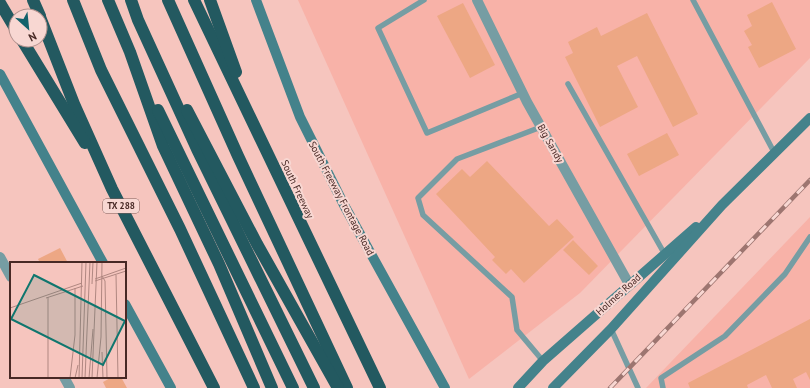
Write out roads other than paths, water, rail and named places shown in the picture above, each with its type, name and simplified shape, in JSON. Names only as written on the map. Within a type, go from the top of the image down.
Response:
[{"type":"highway","points":[[73,0],[101,70],[180,229],[254,388]]},
{"type":"highway","points":[[108,0],[130,52],[293,388]]},
{"type":"highway","points":[[131,0],[138,20],[197,149],[314,388]]},
{"type":"highway","points":[[168,0],[238,156],[347,388]]},
{"type":"highway","name":"South Freeway","points":[[194,0],[380,388]]},
{"type":"highway","points":[[210,0],[252,119]]},
{"type":"highway","points":[[0,3],[8,16]]},
{"type":"highway","points":[[138,20],[212,156],[257,244],[338,388]]},
{"type":"highway","name":"TX 288","points":[[48,37],[74,104],[112,189],[214,388]]},
{"type":"highway","points":[[27,48],[112,189]]},
{"type":"highway","points":[[130,52],[163,146],[219,264],[272,388]]},
{"type":"main road","name":"South Freeway Frontage Road","points":[[256,0],[304,124],[344,205],[445,388]]},
{"type":"main road","points":[[0,74],[102,262]]},
{"type":"main road","name":"Holmes Road","points":[[553,388],[611,329],[722,205],[810,119]]},
{"type":"main road","name":"Holmes Road","points":[[518,388],[543,361],[664,253],[722,205]]},
{"type":"main road","points":[[126,306],[170,388]]},
{"type":"street","name":"Big Sandy","points":[[477,0],[541,127],[629,284]]},
{"type":"street","points":[[0,257],[10,275]]},
{"type":"street","points":[[65,378],[70,388]]},
{"type":"lane","points":[[424,0],[378,28],[427,133],[523,93]]},
{"type":"lane","points":[[693,0],[775,154]]},
{"type":"lane","points":[[568,84],[664,253]]},
{"type":"lane","points":[[541,127],[457,159],[418,198],[422,215],[512,297],[517,330],[543,361]]},
{"type":"lane","points":[[663,388],[661,378],[725,336],[786,274],[810,237]]},
{"type":"lane","points":[[611,329],[638,388]]},
{"type":"railway","points":[[610,388],[810,180]]}]
